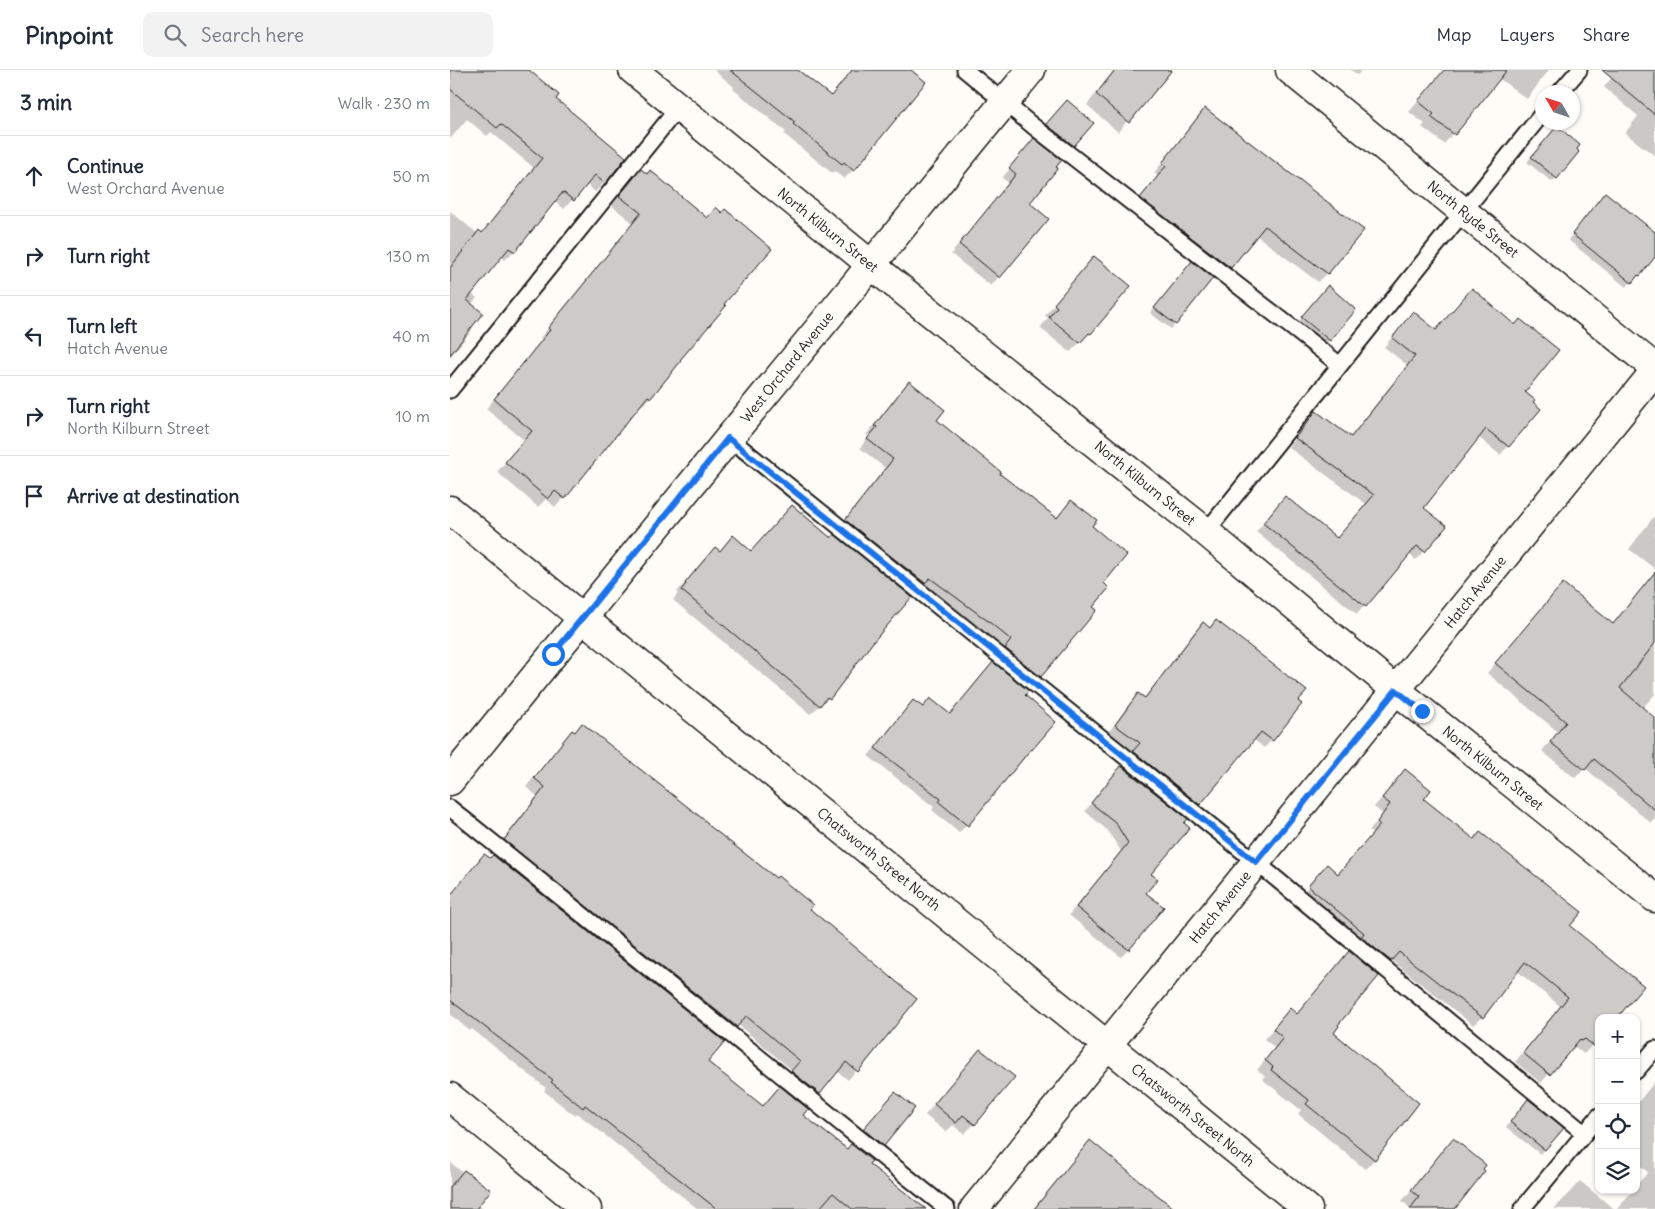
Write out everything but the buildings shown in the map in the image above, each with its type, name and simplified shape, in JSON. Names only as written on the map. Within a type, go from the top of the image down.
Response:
[{"type":"street","name":"North Kilburn Street","points":[[633,70],[871,265],[1206,532],[1396,690],[1655,898]]},
{"type":"street","name":"West Orchard Avenue","points":[[450,781],[728,438],[1031,70]]},
{"type":"street","name":"North Ryde Street","points":[[1290,70],[1464,211],[1655,370]]},
{"type":"street","name":"Hatch Avenue","points":[[974,1209],[1655,370]]},
{"type":"street","name":"Chatsworth Street North","points":[[450,510],[1308,1209]]},
{"type":"street","points":[[450,1097],[587,1209]]},
{"type":"lane","points":[[965,70],[1004,103],[1340,365]]},
{"type":"lane","points":[[1566,85],[1579,70]]},
{"type":"lane","points":[[450,390],[678,108]]},
{"type":"lane","points":[[1206,532],[1535,123]]},
{"type":"lane","points":[[728,438],[1256,862],[1584,1133]]},
{"type":"lane","points":[[450,808],[946,1209]]},
{"type":"lane","points":[[1640,1066],[1655,1049]]},
{"type":"lane","points":[[1522,1209],[1595,1121]]},
{"type":"route","points":[[553,654],[728,438],[1256,862],[1396,690],[1422,711]]}]
